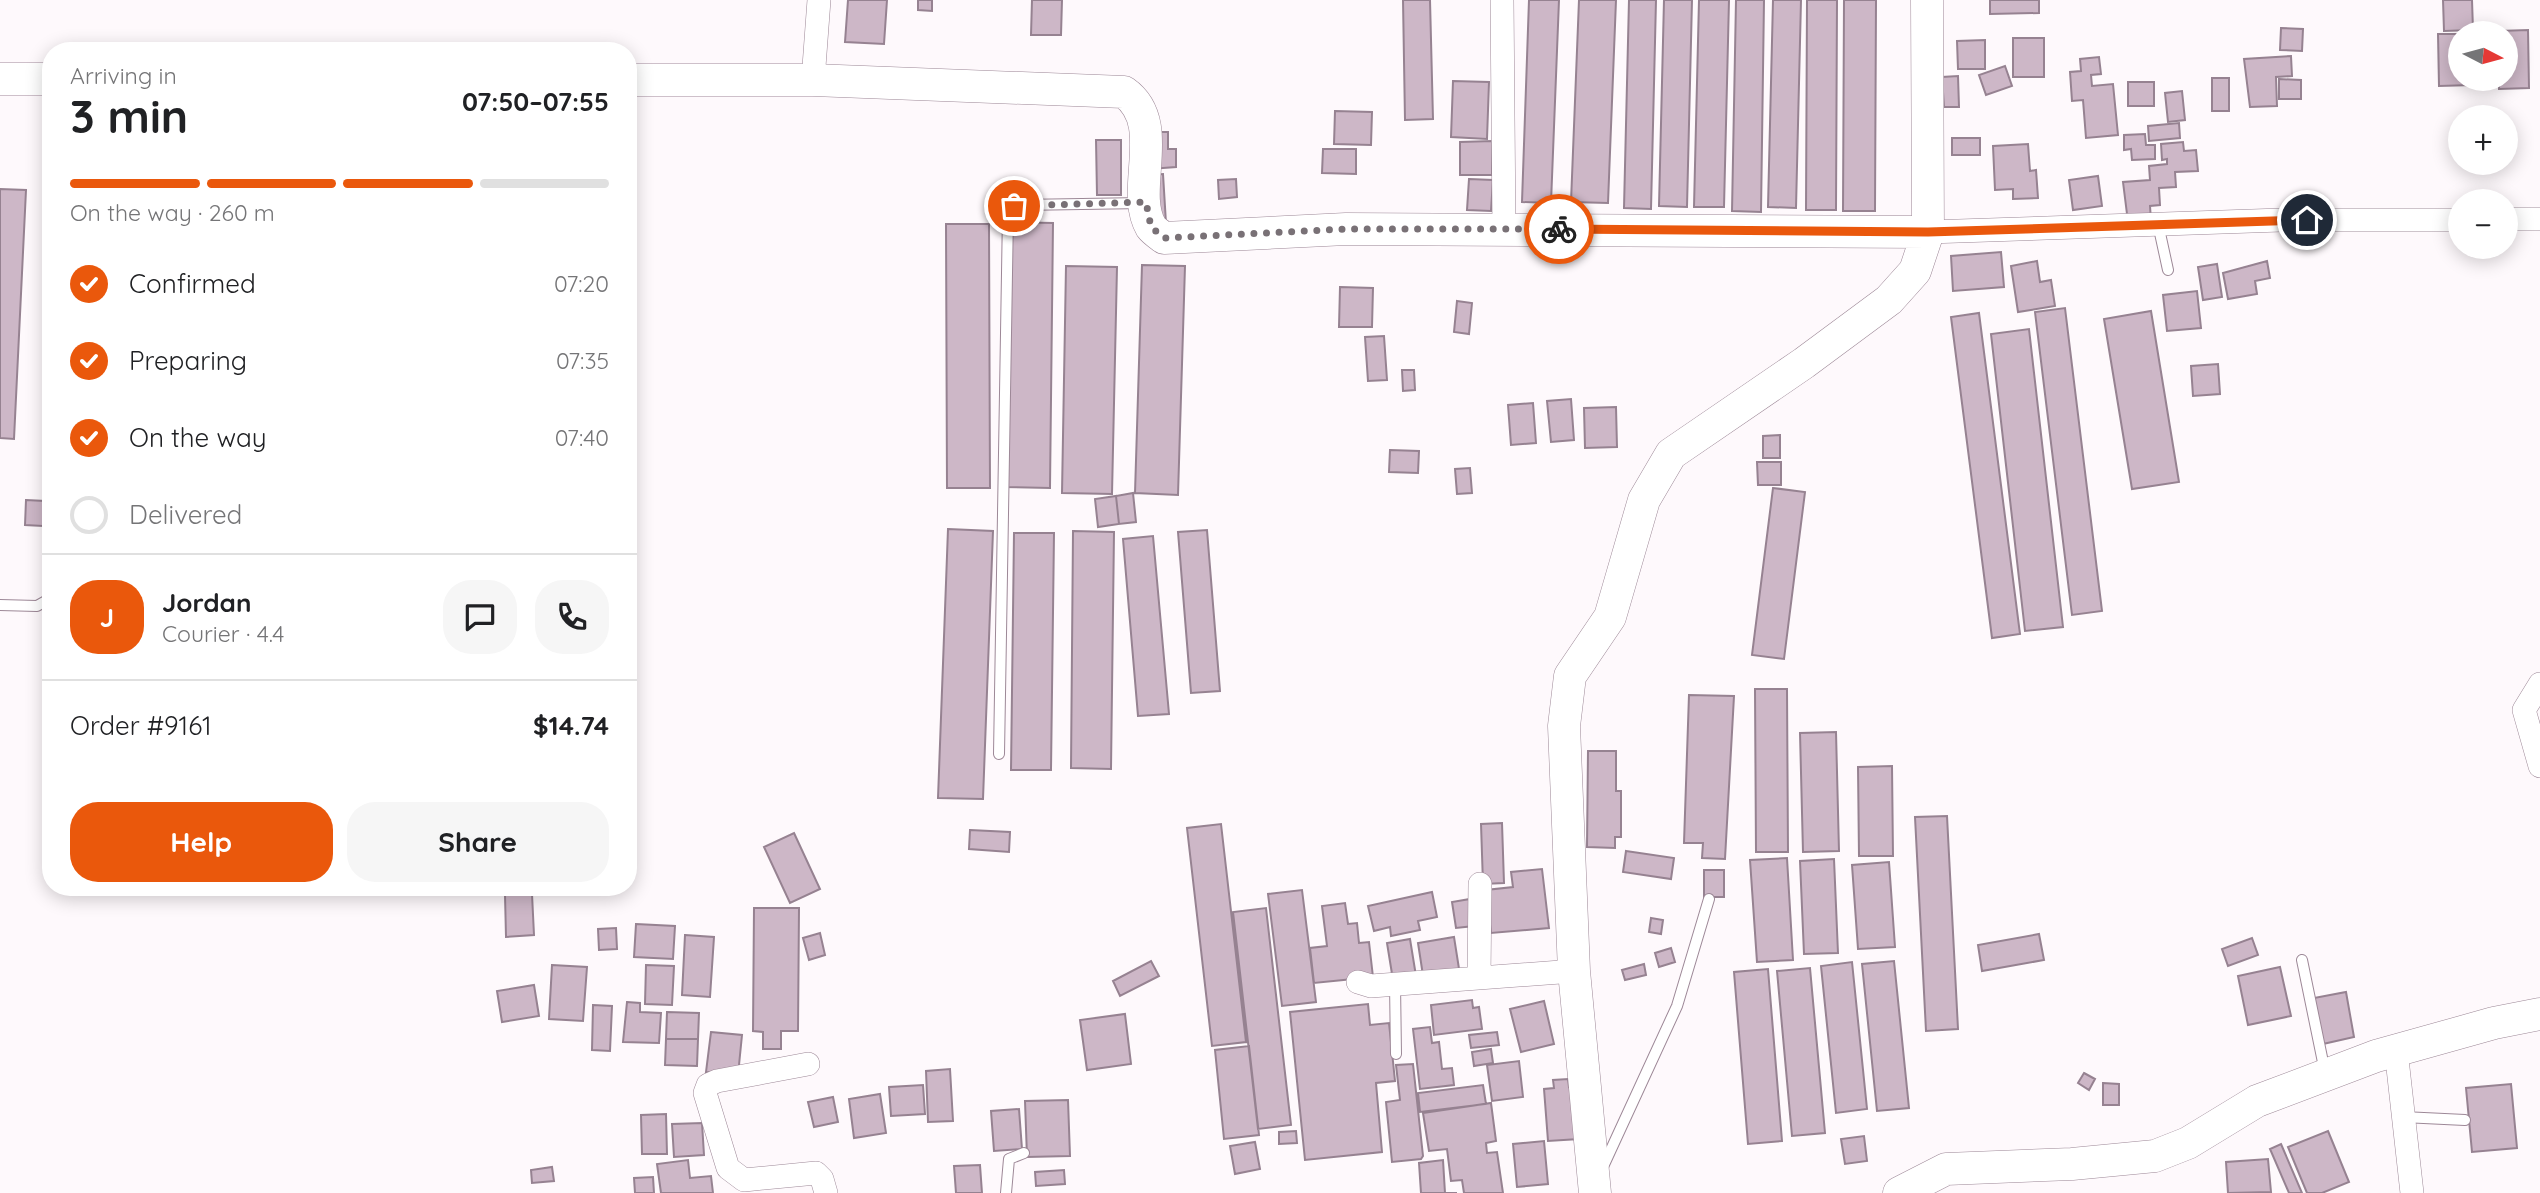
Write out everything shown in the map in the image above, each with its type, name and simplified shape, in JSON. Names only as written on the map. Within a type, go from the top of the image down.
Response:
[{"type":"street","points":[[813,80],[819,0]]},
{"type":"street","points":[[1502,0],[1504,229]]},
{"type":"street","points":[[1594,1190],[1574,971],[1564,726],[1570,676],[1610,617],[1644,500],[1671,454],[1804,363],[1889,300],[1915,271],[1928,232],[1927,0]]},
{"type":"street","points":[[0,79],[42,79]]},
{"type":"street","points":[[637,80],[813,80],[1124,92],[1137,101],[1145,122],[1146,202],[1151,227],[1164,238],[1346,229],[1928,232],[2158,224],[2448,220]]},
{"type":"street","points":[[2518,219],[2540,219]]},
{"type":"street","points":[[2540,684],[2524,710],[2540,766]]},
{"type":"street","points":[[1479,978],[1480,884]]},
{"type":"street","points":[[1358,982],[1371,986],[1395,985],[1574,971]]},
{"type":"street","points":[[1899,1193],[1946,1169],[2072,1164],[2155,1156],[2188,1143],[2257,1101],[2326,1075],[2396,1050],[2494,1023],[2540,1014]]},
{"type":"street","points":[[2396,1050],[2412,1193]]},
{"type":"street","points":[[808,1064],[717,1081],[708,1085],[705,1093],[728,1168],[735,1176],[744,1180],[816,1173],[822,1179],[826,1193]]},
{"type":"lane","points":[[999,754],[1008,213],[1014,206],[1021,205],[1146,202]]},
{"type":"lane","points":[[2158,224],[2168,270]]},
{"type":"lane","points":[[0,605],[37,606],[42,603]]},
{"type":"lane","points":[[1594,1190],[1642,1077],[1677,1006],[1709,899]]},
{"type":"lane","points":[[2302,960],[2326,1075]]},
{"type":"lane","points":[[1395,985],[1396,1054]]},
{"type":"lane","points":[[2403,1116],[2465,1120]]},
{"type":"lane","points":[[1006,1193],[1009,1159],[1024,1153]]},
{"type":"building","points":[[848,0],[887,0],[884,44],[845,42]]},
{"type":"building","points":[[918,0],[932,0],[932,11],[918,10]]},
{"type":"building","points":[[1032,0],[1062,0],[1061,35],[1031,35]]},
{"type":"building","points":[[1403,0],[1430,0],[1433,119],[1405,120]]},
{"type":"building","points":[[1529,0],[1559,0],[1551,203],[1522,202]]},
{"type":"building","points":[[1579,0],[1616,0],[1608,203],[1571,202]]},
{"type":"building","points":[[1629,0],[1656,0],[1651,209],[1624,208]]},
{"type":"building","points":[[1664,0],[1692,0],[1687,207],[1659,206]]},
{"type":"building","points":[[1699,0],[1729,0],[1724,207],[1694,207]]},
{"type":"building","points":[[1736,0],[1764,0],[1761,212],[1732,211]]},
{"type":"building","points":[[1773,0],[1801,0],[1796,208],[1768,207]]},
{"type":"building","points":[[1807,0],[1837,0],[1836,210],[1806,210]]},
{"type":"building","points":[[1844,0],[1876,0],[1875,211],[1843,211]]},
{"type":"building","points":[[1990,0],[2039,0],[2039,13],[1990,14]]},
{"type":"building","points":[[2443,0],[2472,0],[2473,21],[2448,21],[2448,31],[2444,31]]},
{"type":"building","points":[[2281,28],[2303,29],[2302,51],[2280,50]]},
{"type":"building","points":[[2518,30],[2528,30],[2529,88],[2518,88]]},
{"type":"building","points":[[2438,34],[2448,34],[2448,86],[2439,86]]},
{"type":"building","points":[[2013,38],[2044,38],[2044,77],[2013,77]]},
{"type":"building","points":[[1985,40],[1985,69],[1958,69],[1957,41]]},
{"type":"building","points":[[2291,56],[2292,76],[2276,77],[2277,106],[2250,107],[2244,59]]},
{"type":"building","points":[[2099,57],[2101,74],[2091,75],[2092,86],[2113,84],[2118,135],[2086,138],[2083,100],[2072,101],[2070,72],[2081,71],[2080,59]]},
{"type":"building","points":[[2005,66],[2012,86],[1986,95],[1979,75]]},
{"type":"building","points":[[1958,76],[1959,107],[1944,107],[1942,77]]},
{"type":"building","points":[[2212,78],[2229,78],[2229,111],[2212,111]]},
{"type":"building","points":[[2279,79],[2301,80],[2301,99],[2279,99]]},
{"type":"building","points":[[1453,81],[1489,82],[1487,139],[1451,137]]},
{"type":"building","points":[[2128,82],[2154,82],[2154,106],[2128,106]]},
{"type":"building","points":[[2182,91],[2185,120],[2168,122],[2165,93]]},
{"type":"building","points":[[1335,111],[1372,112],[1371,145],[1334,144]]},
{"type":"building","points":[[2179,123],[2180,138],[2149,141],[2148,126]]},
{"type":"building","points":[[1150,132],[1168,132],[1168,149],[1176,149],[1176,167],[1150,169]]},
{"type":"building","points":[[2145,134],[2146,145],[2155,145],[2155,159],[2132,160],[2131,149],[2124,150],[2124,135]]},
{"type":"building","points":[[1952,138],[1980,138],[1980,155],[1952,155]]},
{"type":"building","points":[[1096,140],[1121,140],[1121,195],[1097,195]]},
{"type":"building","points":[[1492,141],[1492,175],[1460,175],[1460,142]]},
{"type":"building","points":[[2183,142],[2184,151],[2196,150],[2198,171],[2175,172],[2176,187],[2159,188],[2160,205],[2150,206],[2151,220],[2128,222],[2123,182],[2150,180],[2149,166],[2167,164],[2167,159],[2162,160],[2161,144]]},
{"type":"building","points":[[2028,144],[2030,171],[2036,170],[2038,198],[2013,199],[2013,189],[1995,190],[1993,146]]},
{"type":"building","points":[[1323,149],[1356,149],[1356,174],[1322,173]]},
{"type":"building","points":[[1163,174],[1166,223],[1153,224],[1149,175]]},
{"type":"building","points":[[2098,176],[2102,206],[2073,210],[2069,180]]},
{"type":"building","points":[[1236,179],[1237,197],[1219,199],[1218,180]]},
{"type":"building","points":[[1469,179],[1493,180],[1491,211],[1467,210]]},
{"type":"building","points":[[0,189],[26,190],[14,439],[0,438]]},
{"type":"building","points":[[1004,222],[1053,223],[1050,488],[1001,487]]},
{"type":"building","points":[[946,224],[989,224],[990,488],[947,488]]},
{"type":"building","points":[[2001,252],[2004,287],[1953,291],[1951,256]]},
{"type":"building","points":[[2037,261],[2040,282],[2051,280],[2055,306],[2018,312],[2011,266]]},
{"type":"building","points":[[2267,261],[2270,278],[2255,281],[2257,294],[2228,299],[2223,273]]},
{"type":"building","points":[[2217,264],[2222,297],[2203,300],[2198,267]]},
{"type":"building","points":[[1142,265],[1185,266],[1178,495],[1135,493]]},
{"type":"building","points":[[1066,266],[1117,267],[1112,494],[1062,493]]},
{"type":"building","points":[[1340,287],[1373,288],[1372,327],[1339,327]]},
{"type":"building","points":[[2197,291],[2201,328],[2167,331],[2163,295]]},
{"type":"building","points":[[1457,301],[1472,303],[1469,334],[1454,332]]},
{"type":"building","points":[[2065,308],[2102,611],[2072,615],[2035,312]]},
{"type":"building","points":[[2151,311],[2179,482],[2132,489],[2104,319]]},
{"type":"building","points":[[1979,313],[2020,634],[1992,638],[1951,317]]},
{"type":"building","points":[[2029,329],[2063,627],[2025,631],[1991,334]]},
{"type":"building","points":[[1384,336],[1387,380],[1368,381],[1365,337]]},
{"type":"building","points":[[2218,364],[2220,394],[2193,396],[2191,366]]},
{"type":"building","points":[[1402,370],[1414,370],[1415,390],[1403,391]]},
{"type":"building","points":[[1571,399],[1574,440],[1551,442],[1547,401]]},
{"type":"building","points":[[1533,403],[1536,443],[1511,445],[1508,405]]},
{"type":"building","points":[[1616,407],[1617,447],[1585,448],[1584,408]]},
{"type":"building","points":[[1780,435],[1780,458],[1763,458],[1763,436]]},
{"type":"building","points":[[1390,450],[1419,451],[1418,473],[1389,472]]},
{"type":"building","points":[[1757,462],[1781,462],[1781,485],[1758,485]]},
{"type":"building","points":[[1470,468],[1472,493],[1457,494],[1455,469]]},
{"type":"building","points":[[1773,488],[1805,492],[1784,659],[1752,655]]},
{"type":"building","points":[[1133,493],[1136,522],[1119,524],[1116,496]]},
{"type":"building","points":[[1116,496],[1119,524],[1098,527],[1095,499]]},
{"type":"building","points":[[26,500],[42,501],[42,526],[25,525]]},
{"type":"building","points":[[948,529],[993,531],[983,799],[938,798]]},
{"type":"building","points":[[1207,530],[1220,691],[1191,693],[1178,532]]},
{"type":"building","points":[[1073,531],[1114,532],[1111,769],[1071,768]]},
{"type":"building","points":[[1014,533],[1054,533],[1051,770],[1011,770]]},
{"type":"building","points":[[1153,536],[1169,714],[1138,716],[1123,539]]},
{"type":"building","points":[[1755,689],[1787,689],[1788,852],[1756,852]]},
{"type":"building","points":[[1689,695],[1734,696],[1725,859],[1702,858],[1703,843],[1684,843]]},
{"type":"building","points":[[1836,732],[1839,851],[1803,852],[1800,733]]},
{"type":"building","points":[[1588,751],[1616,751],[1616,791],[1621,791],[1621,837],[1615,837],[1615,848],[1587,847]]},
{"type":"building","points":[[1892,766],[1893,856],[1859,856],[1858,767]]},
{"type":"building","points":[[1947,816],[1958,1029],[1926,1031],[1915,817]]},
{"type":"building","points":[[1502,823],[1504,883],[1483,884],[1481,824]]},
{"type":"building","points":[[1221,824],[1246,1042],[1212,1046],[1187,828]]},
{"type":"building","points":[[970,830],[1010,832],[1009,852],[969,849]]},
{"type":"building","points":[[794,833],[820,889],[790,903],[764,847]]},
{"type":"building","points":[[1626,851],[1674,858],[1671,879],[1623,872]]},
{"type":"building","points":[[1787,858],[1793,960],[1757,962],[1750,860]]},
{"type":"building","points":[[1834,859],[1838,953],[1804,954],[1800,861]]},
{"type":"building","points":[[1889,862],[1895,947],[1858,949],[1852,865]]},
{"type":"building","points":[[1542,869],[1549,928],[1491,933],[1486,890],[1513,887],[1511,872]]},
{"type":"building","points":[[1704,870],[1724,870],[1724,897],[1704,897]]},
{"type":"building","points":[[1302,890],[1316,1002],[1282,1006],[1268,894]]},
{"type":"building","points":[[1432,892],[1437,917],[1418,921],[1420,930],[1391,936],[1390,927],[1374,931],[1368,906]]},
{"type":"building","points":[[505,896],[532,896],[534,935],[506,937]]},
{"type":"building","points":[[1470,899],[1474,926],[1456,928],[1452,902]]},
{"type":"building","points":[[1345,903],[1348,924],[1357,923],[1359,943],[1369,942],[1373,977],[1314,983],[1310,948],[1327,946],[1322,906]]},
{"type":"building","points":[[754,908],[799,908],[798,1031],[781,1031],[781,1049],[763,1049],[763,1032],[753,1031]]},
{"type":"building","points":[[1266,908],[1291,1125],[1258,1129],[1233,912]]},
{"type":"building","points":[[1651,918],[1663,920],[1661,934],[1649,932]]},
{"type":"building","points":[[636,924],[675,926],[673,959],[634,957]]},
{"type":"building","points":[[616,928],[617,949],[599,950],[598,929]]},
{"type":"building","points":[[820,933],[825,955],[809,960],[803,938]]},
{"type":"building","points":[[2039,934],[2044,960],[1982,971],[1978,945]]},
{"type":"building","points":[[685,935],[714,937],[710,997],[682,995]]},
{"type":"building","points":[[1454,937],[1460,975],[1424,982],[1418,943]]},
{"type":"building","points":[[2252,938],[2258,955],[2228,966],[2222,949]]},
{"type":"building","points":[[1410,939],[1416,976],[1393,980],[1387,943]]},
{"type":"building","points":[[1671,948],[1675,962],[1659,967],[1655,953]]},
{"type":"building","points":[[1151,961],[1159,976],[1120,996],[1113,981]]},
{"type":"building","points":[[1894,961],[1909,1108],[1877,1111],[1862,964]]},
{"type":"building","points":[[1852,962],[1867,1109],[1836,1113],[1821,966]]},
{"type":"building","points":[[1644,964],[1646,975],[1625,980],[1622,970]]},
{"type":"building","points":[[552,965],[587,967],[583,1021],[549,1019]]},
{"type":"building","points":[[646,965],[674,966],[672,1005],[645,1004]]},
{"type":"building","points":[[2280,967],[2291,1016],[2248,1025],[2238,976]]},
{"type":"building","points":[[1810,968],[1825,1133],[1792,1136],[1777,971]]},
{"type":"building","points":[[1768,969],[1782,1141],[1748,1144],[1734,972]]},
{"type":"building","points":[[534,985],[539,1016],[502,1022],[497,991]]},
{"type":"building","points":[[2346,992],[2354,1037],[2323,1044],[2314,998]]},
{"type":"building","points":[[1472,1000],[1473,1008],[1479,1007],[1482,1029],[1434,1035],[1431,1005]]},
{"type":"building","points":[[1544,1001],[1554,1044],[1521,1052],[1510,1009]]},
{"type":"building","points":[[627,1002],[640,1003],[640,1012],[661,1013],[659,1043],[623,1042]]},
{"type":"building","points":[[1368,1004],[1370,1025],[1389,1023],[1395,1081],[1376,1083],[1382,1152],[1305,1160],[1290,1012]]},
{"type":"building","points":[[593,1005],[612,1006],[610,1051],[592,1050]]},
{"type":"building","points":[[667,1012],[699,1013],[698,1039],[666,1039]]},
{"type":"building","points":[[1125,1014],[1131,1064],[1087,1070],[1080,1020]]},
{"type":"building","points":[[1430,1027],[1432,1043],[1439,1042],[1442,1069],[1452,1068],[1454,1085],[1420,1089],[1413,1029]]},
{"type":"building","points":[[711,1032],[742,1035],[738,1075],[706,1072]]},
{"type":"building","points":[[1497,1032],[1499,1045],[1471,1048],[1469,1035]]},
{"type":"building","points":[[666,1039],[698,1039],[697,1066],[665,1065]]},
{"type":"building","points":[[1249,1046],[1259,1135],[1224,1139],[1215,1050]]},
{"type":"building","points":[[1491,1049],[1493,1063],[1474,1066],[1472,1052]]},
{"type":"building","points":[[1519,1061],[1523,1097],[1492,1101],[1487,1065]]},
{"type":"building","points":[[1413,1064],[1423,1156],[1421,1159],[1392,1162],[1386,1102],[1400,1100],[1396,1065]]},
{"type":"building","points":[[950,1069],[953,1121],[928,1122],[926,1071]]},
{"type":"building","points":[[2084,1073],[2095,1079],[2089,1090],[2078,1083]]},
{"type":"building","points":[[1568,1079],[1569,1087],[1575,1086],[1579,1139],[1548,1141],[1544,1089],[1554,1088],[1553,1080]]},
{"type":"building","points":[[2103,1083],[2119,1084],[2119,1105],[2103,1105]]},
{"type":"building","points":[[2511,1084],[2517,1148],[2472,1152],[2466,1088]]},
{"type":"building","points":[[923,1085],[925,1114],[891,1116],[889,1087]]},
{"type":"building","points":[[1483,1085],[1486,1104],[1420,1112],[1418,1093]]},
{"type":"building","points":[[880,1094],[886,1133],[854,1138],[849,1099]]},
{"type":"building","points":[[833,1097],[838,1122],[814,1127],[808,1102]]},
{"type":"building","points":[[1068,1100],[1070,1156],[1027,1157],[1025,1101]]},
{"type":"building","points":[[1491,1103],[1496,1141],[1486,1143],[1487,1153],[1497,1152],[1503,1193],[1464,1193],[1462,1180],[1451,1181],[1447,1149],[1429,1151],[1423,1113]]},
{"type":"building","points":[[1019,1109],[1022,1149],[994,1151],[991,1111]]},
{"type":"building","points":[[666,1114],[667,1154],[642,1154],[641,1115]]},
{"type":"building","points":[[702,1123],[704,1155],[674,1157],[672,1124]]},
{"type":"building","points":[[1296,1131],[1297,1143],[1279,1144],[1279,1132]]},
{"type":"building","points":[[2328,1131],[2349,1182],[2322,1193],[2307,1193],[2288,1147]]},
{"type":"building","points":[[1864,1136],[1867,1161],[1845,1164],[1841,1139]]},
{"type":"building","points":[[1544,1141],[1548,1184],[1517,1187],[1513,1144]]},
{"type":"building","points":[[1255,1142],[1260,1169],[1235,1174],[1230,1146]]},
{"type":"building","points":[[2281,1144],[2302,1193],[2289,1193],[2270,1149]]},
{"type":"building","points":[[2268,1159],[2271,1192],[2228,1193],[2226,1162]]},
{"type":"building","points":[[688,1160],[690,1178],[711,1176],[713,1193],[661,1193],[657,1164]]},
{"type":"building","points":[[1443,1160],[1445,1193],[1421,1193],[1419,1163]]},
{"type":"building","points":[[980,1165],[982,1193],[956,1193],[954,1166]]},
{"type":"building","points":[[552,1167],[554,1181],[532,1183],[531,1170]]},
{"type":"building","points":[[1064,1170],[1065,1184],[1036,1186],[1035,1172]]},
{"type":"building","points":[[653,1177],[654,1193],[635,1193],[634,1178]]},
{"type":"way so far","points":[[1014,206],[1146,202],[1151,227],[1164,238],[1346,229],[1559,229]]},
{"type":"route","points":[[1559,229],[1928,232],[2307,220]]}]
